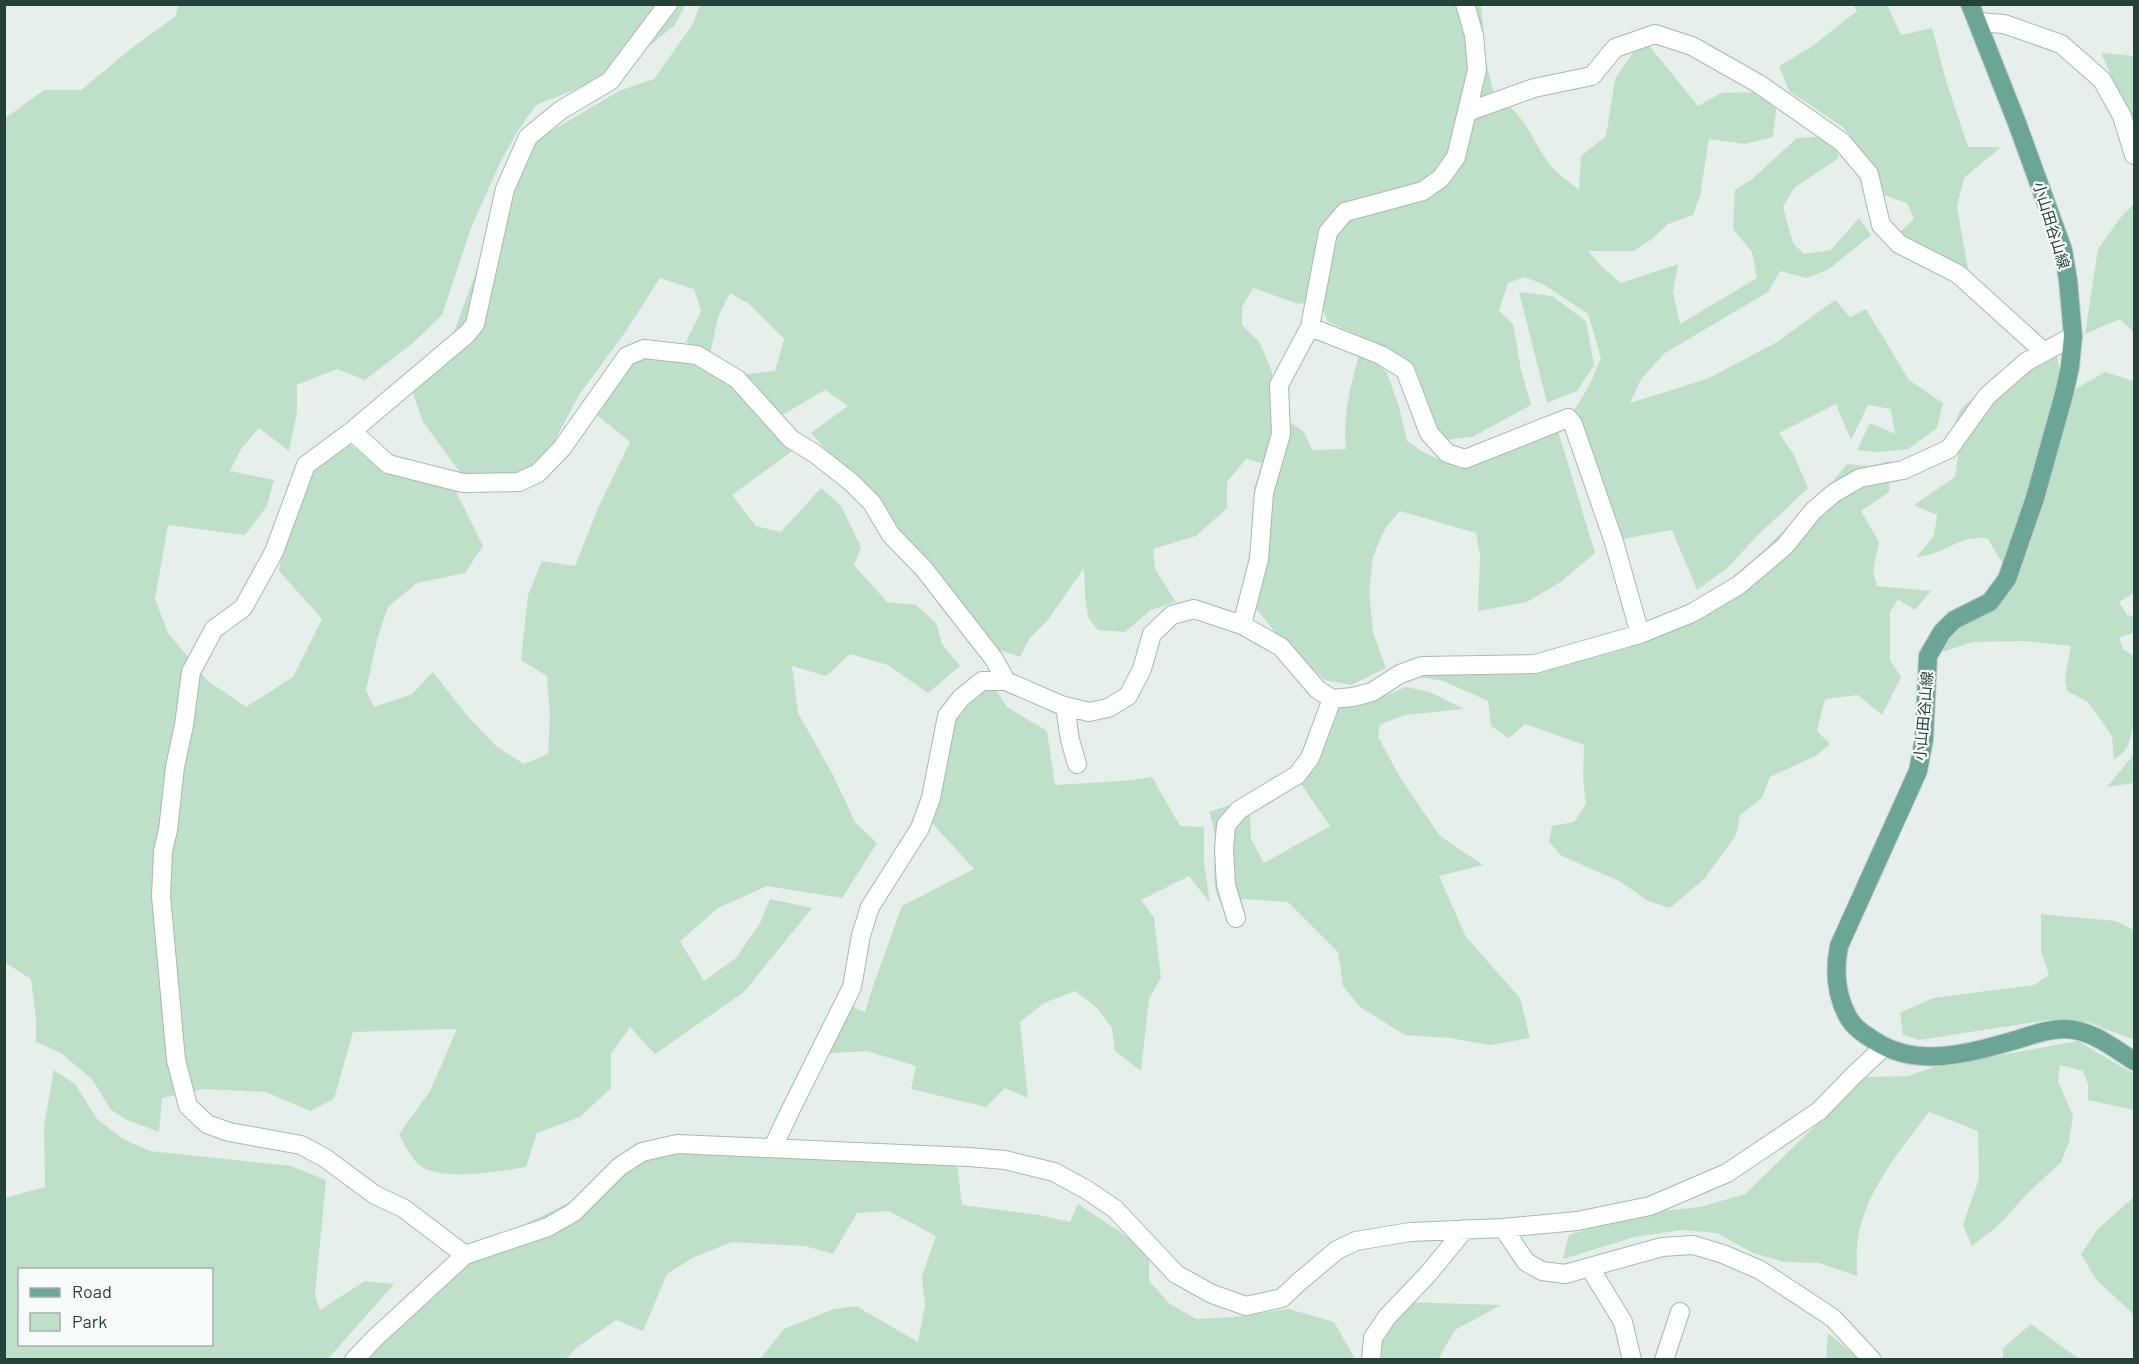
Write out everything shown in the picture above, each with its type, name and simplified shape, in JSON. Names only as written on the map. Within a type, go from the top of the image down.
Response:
[{"type":"main road","name":"小山田谷山線","points":[[1970,4],[2017,123],[2063,250],[2073,336],[2064,394],[2035,498],[2007,579],[1990,602],[1954,620],[1942,632],[1930,650],[1924,740],[1918,771],[1839,946],[1836,961],[1837,983],[1852,1024],[1860,1032],[1898,1053],[1936,1057],[1980,1050],[2035,1034],[2064,1029],[2093,1035],[2134,1061]]},
{"type":"street","points":[[465,1255],[403,1208],[375,1195],[325,1158],[301,1145],[229,1132],[207,1124],[188,1106],[176,1060],[161,896],[162,862],[175,767],[184,725],[191,672],[214,629],[243,608],[274,552],[306,465],[352,431],[467,334],[475,324],[505,189],[528,137],[561,110],[610,81],[668,4]]},
{"type":"street","points":[[1242,625],[1259,558],[1264,493],[1281,434],[1279,385],[1310,327],[1328,232],[1345,212],[1423,191],[1441,178],[1456,157],[1478,70],[1474,35],[1465,4]]},
{"type":"street","points":[[1977,22],[2004,24],[2061,44],[2102,80],[2122,116],[2134,155]]},
{"type":"street","points":[[1467,112],[1534,88],[1592,76],[1615,48],[1655,34],[1692,46],[1759,84],[1842,142],[1869,174],[1881,225],[1899,244],[1958,274],[2044,352]]},
{"type":"street","points":[[1310,327],[1380,355],[1405,370],[1429,433],[1447,453],[1465,459],[1568,418],[1573,424],[1614,542],[1640,634]]},
{"type":"street","points":[[773,1147],[852,987],[861,935],[870,907],[920,828],[931,798],[947,716],[962,698],[982,681],[1006,681],[1065,706],[1089,712],[1108,708],[1128,696],[1142,669],[1152,634],[1172,615],[1194,609],[1242,625],[1281,647],[1317,689],[1332,699],[1372,692],[1400,674],[1422,666],[1534,664],[1640,634],[1692,613],[1739,585],[1785,546],[1813,511],[1834,493],[1860,477],[1903,470],[1949,449],[1988,396],[2026,362],[2073,336]]},
{"type":"street","points":[[352,431],[388,464],[463,483],[519,482],[538,473],[562,448],[627,356],[644,349],[697,355],[737,379],[790,439],[814,453],[851,482],[872,503],[891,536],[924,569],[994,659],[1006,681]]},
{"type":"street","points":[[1236,918],[1226,885],[1224,849],[1226,825],[1239,810],[1296,775],[1310,758],[1332,699]]},
{"type":"street","points":[[1065,706],[1070,740],[1077,764]]},
{"type":"street","points":[[354,1359],[465,1255],[548,1227],[574,1212],[619,1167],[642,1152],[677,1144],[969,1157],[1005,1160],[1054,1172],[1087,1190],[1114,1209],[1176,1274],[1212,1294],[1246,1306],[1282,1298],[1337,1251],[1356,1241],[1410,1232],[1503,1228],[1577,1221],[1650,1206],[1727,1173],[1819,1111],[1854,1074],[1884,1047]]},
{"type":"street","points":[[1503,1228],[1526,1262],[1542,1271],[1565,1274],[1662,1247],[1693,1245],[1723,1254],[1760,1270],[1833,1318],[1872,1359]]},
{"type":"street","points":[[1371,1359],[1373,1338],[1387,1317],[1466,1229]]},
{"type":"street","points":[[1590,1268],[1623,1322],[1632,1359]]},
{"type":"street","points":[[1664,1359],[1680,1312]]},
{"type":"green space","points":[[1413,4],[1413,6],[1416,4],[1481,4],[1486,62],[1495,99],[1505,103],[1513,110],[1527,127],[1551,166],[1579,190],[1581,156],[1606,136],[1615,79],[1643,38],[1698,106],[1721,93],[1758,92],[1777,103],[1773,137],[1745,144],[1709,139],[1700,196],[1693,215],[1668,224],[1634,251],[1588,251],[1621,283],[1678,264],[1673,292],[1680,324],[1757,278],[1752,252],[1733,229],[1735,190],[1752,179],[1797,138],[1829,136],[1839,158],[1794,188],[1783,207],[1793,243],[1804,254],[1831,250],[1859,218],[1871,235],[1829,269],[1807,278],[1780,271],[1768,292],[1665,353],[1641,379],[1630,403],[1707,379],[1777,342],[1835,300],[1850,317],[1866,309],[1909,380],[1943,403],[1937,428],[1908,449],[1877,452],[1857,450],[1870,423],[1895,434],[1891,409],[1868,405],[1851,440],[1836,404],[1779,433],[1794,455],[1808,488],[1726,569],[1697,590],[1672,530],[1617,540],[1573,413],[1591,382],[1601,358],[1588,314],[1543,284],[1524,277],[1508,283],[1499,311],[1513,324],[1521,370],[1531,405],[1472,437],[1445,440],[1425,418],[1403,370],[1374,342],[1328,322],[1319,300],[1299,304],[1253,288],[1242,307],[1242,325],[1260,343],[1272,372],[1272,410],[1304,432],[1312,450],[1346,449],[1345,423],[1351,385],[1361,347],[1387,373],[1399,407],[1407,441],[1423,452],[1461,469],[1556,424],[1595,553],[1562,581],[1527,602],[1478,611],[1480,555],[1476,533],[1400,511],[1386,527],[1373,556],[1369,592],[1373,632],[1386,668],[1351,685],[1325,680],[1287,646],[1256,609],[1253,592],[1257,538],[1254,489],[1262,463],[1246,459],[1227,482],[1227,508],[1196,536],[1153,549],[1155,569],[1176,602],[1151,610],[1125,632],[1098,630],[1088,617],[1084,568],[1047,621],[1029,639],[1020,657],[979,643],[839,464],[811,433],[848,406],[825,390],[782,415],[739,375],[775,371],[784,339],[749,304],[730,293],[718,317],[710,355],[686,342],[701,311],[694,289],[660,278],[626,331],[579,395],[554,442],[525,474],[468,483],[423,422],[409,382],[453,334],[485,248],[531,143],[619,91],[654,79],[693,24],[700,5]]},
{"type":"green space","points":[[178,5],[685,5],[675,25],[633,59],[584,86],[536,105],[517,132],[500,163],[471,228],[442,315],[413,343],[365,380],[337,369],[297,385],[297,412],[289,451],[259,428],[241,449],[230,471],[274,480],[267,506],[245,535],[168,525],[155,599],[168,633],[208,681],[246,707],[293,677],[322,619],[279,571],[286,525],[302,482],[341,437],[377,466],[451,481],[483,546],[465,573],[417,583],[388,607],[378,636],[366,690],[374,707],[412,694],[433,672],[469,718],[496,746],[524,764],[548,754],[550,718],[547,676],[521,660],[528,595],[542,561],[575,566],[598,508],[630,442],[586,406],[616,367],[665,350],[708,369],[761,408],[801,445],[732,495],[756,526],[781,532],[821,488],[841,506],[861,547],[854,565],[887,602],[916,605],[936,623],[942,644],[960,666],[928,693],[888,665],[850,654],[826,676],[792,666],[798,713],[833,775],[855,822],[877,843],[842,898],[767,886],[718,908],[680,941],[704,981],[736,958],[760,923],[770,899],[812,908],[744,992],[655,1054],[630,1027],[611,1054],[611,1088],[580,1117],[537,1133],[526,1167],[468,1174],[437,1173],[425,1169],[416,1162],[399,1134],[430,1091],[457,1029],[353,1032],[334,1099],[310,1111],[266,1092],[204,1089],[162,1098],[159,1132],[125,1119],[110,1109],[92,1079],[61,1053],[36,1042],[36,1018],[31,979],[4,962],[4,119],[44,90],[81,90],[133,47],[176,16]]},
{"type":"green space","points":[[1853,5],[1889,5],[1901,35],[1932,28],[1947,84],[1968,147],[2001,147],[1964,178],[1957,207],[1968,269],[1898,234],[1914,219],[1907,203],[1879,193],[1875,168],[1843,127],[1789,91],[1779,66],[1811,47],[1857,11]]},
{"type":"green space","points":[[2101,53],[2134,56],[2134,136],[2131,121]]},
{"type":"green space","points":[[2134,204],[2134,333],[2120,319],[2085,334],[2098,249],[2121,217]]},
{"type":"green space","points":[[1519,292],[1552,296],[1586,321],[1594,365],[1577,391],[1547,403]]},
{"type":"green space","points":[[2054,338],[2059,367],[2072,391],[2105,372],[2134,381],[2134,593],[2119,602],[2127,615],[2134,616],[2134,633],[2119,637],[2123,649],[2134,656],[2135,705],[2129,741],[2125,751],[2114,760],[2112,736],[2088,702],[2067,691],[2065,678],[2071,646],[2024,641],[1973,642],[1939,653],[1940,643],[2013,580],[1987,538],[1968,539],[1935,553],[1916,557],[1934,536],[1937,515],[1914,505],[1955,477],[1959,450],[1955,423],[1961,409],[1996,378]]},
{"type":"green space","points":[[1890,461],[1889,492],[1861,511],[1879,542],[1873,571],[1877,586],[1931,591],[1915,610],[1898,599],[1890,612],[1890,660],[1901,677],[1882,715],[1858,695],[1825,699],[1817,731],[1830,744],[1817,755],[1770,777],[1762,798],[1740,815],[1736,835],[1705,878],[1670,908],[1648,901],[1621,882],[1562,856],[1549,842],[1552,826],[1574,822],[1586,804],[1583,778],[1584,745],[1525,724],[1509,738],[1491,726],[1488,701],[1443,681],[1420,677],[1460,666],[1531,671],[1611,653],[1701,616],[1822,494],[1847,464],[1869,466]]},
{"type":"green space","points":[[992,684],[1007,707],[1047,731],[1055,785],[1152,777],[1180,826],[1204,827],[1204,862],[1210,903],[1189,876],[1141,900],[1154,918],[1161,978],[1149,999],[1141,1071],[1115,1051],[1112,1028],[1095,1006],[1075,991],[1044,1003],[1020,1022],[1028,1098],[1005,1088],[986,1107],[911,1089],[916,1066],[867,1051],[816,1054],[840,1001],[865,1012],[902,906],[974,869],[923,813],[946,709]]},
{"type":"green space","points":[[1406,687],[1430,692],[1464,709],[1404,715],[1380,725],[1378,737],[1401,779],[1440,836],[1483,865],[1439,876],[1466,937],[1520,998],[1530,1038],[1490,1045],[1450,1038],[1405,1035],[1360,1007],[1343,986],[1338,952],[1288,902],[1242,899],[1228,913],[1217,894],[1214,873],[1214,828],[1209,812],[1238,802],[1250,816],[1251,839],[1264,863],[1330,826],[1294,774],[1337,707],[1360,706]]},
{"type":"green space","points":[[2134,754],[2134,783],[2107,787]]},
{"type":"green space","points":[[2041,914],[2116,921],[2134,930],[2134,1040],[2088,1022],[2048,1020],[1919,1040],[1903,1035],[1900,1013],[1933,998],[2034,985],[2049,975],[2041,951]]},
{"type":"green space","points":[[2078,1041],[2134,1074],[2134,1110],[2088,1100],[2088,1084],[2083,1071],[2060,1065],[2058,1081],[2073,1116],[2069,1142],[2061,1162],[1999,1225],[1972,1246],[1963,1225],[1979,1179],[1978,1131],[1929,1112],[1876,1187],[1868,1204],[1858,1238],[1857,1276],[1819,1263],[1784,1262],[1753,1253],[1717,1233],[1680,1230],[1635,1237],[1563,1259],[1569,1235],[1631,1214],[1700,1207],[1745,1194],[1866,1077],[1908,1076],[1934,1067]]},
{"type":"green space","points":[[54,1070],[75,1084],[97,1119],[123,1139],[150,1151],[291,1166],[326,1180],[315,1295],[320,1310],[365,1281],[394,1284],[328,1359],[5,1359],[5,1198],[45,1187],[44,1125]]},
{"type":"green space","points":[[744,1146],[811,1160],[856,1149],[957,1163],[962,1205],[1039,1215],[1070,1222],[1078,1204],[1149,1251],[1149,1281],[1170,1304],[1196,1319],[1235,1317],[1289,1309],[1334,1322],[1355,1359],[760,1359],[784,1329],[834,1309],[856,1306],[918,1342],[925,1305],[922,1277],[936,1236],[889,1211],[857,1213],[833,1254],[805,1246],[732,1242],[694,1257],[667,1274],[643,1331],[616,1320],[576,1348],[566,1359],[365,1360],[414,1308],[495,1239],[607,1184],[650,1151]]},
{"type":"green space","points":[[2134,1197],[2134,1315],[2095,1278],[2081,1254],[2097,1230]]},
{"type":"green space","points":[[1399,1302],[1501,1305],[1455,1330],[1438,1359],[1378,1359],[1374,1342],[1378,1311]]},
{"type":"green space","points":[[2031,1324],[2079,1359],[2003,1359],[2003,1348]]},
{"type":"green space","points":[[1828,1333],[1859,1359],[1826,1359]]}]
